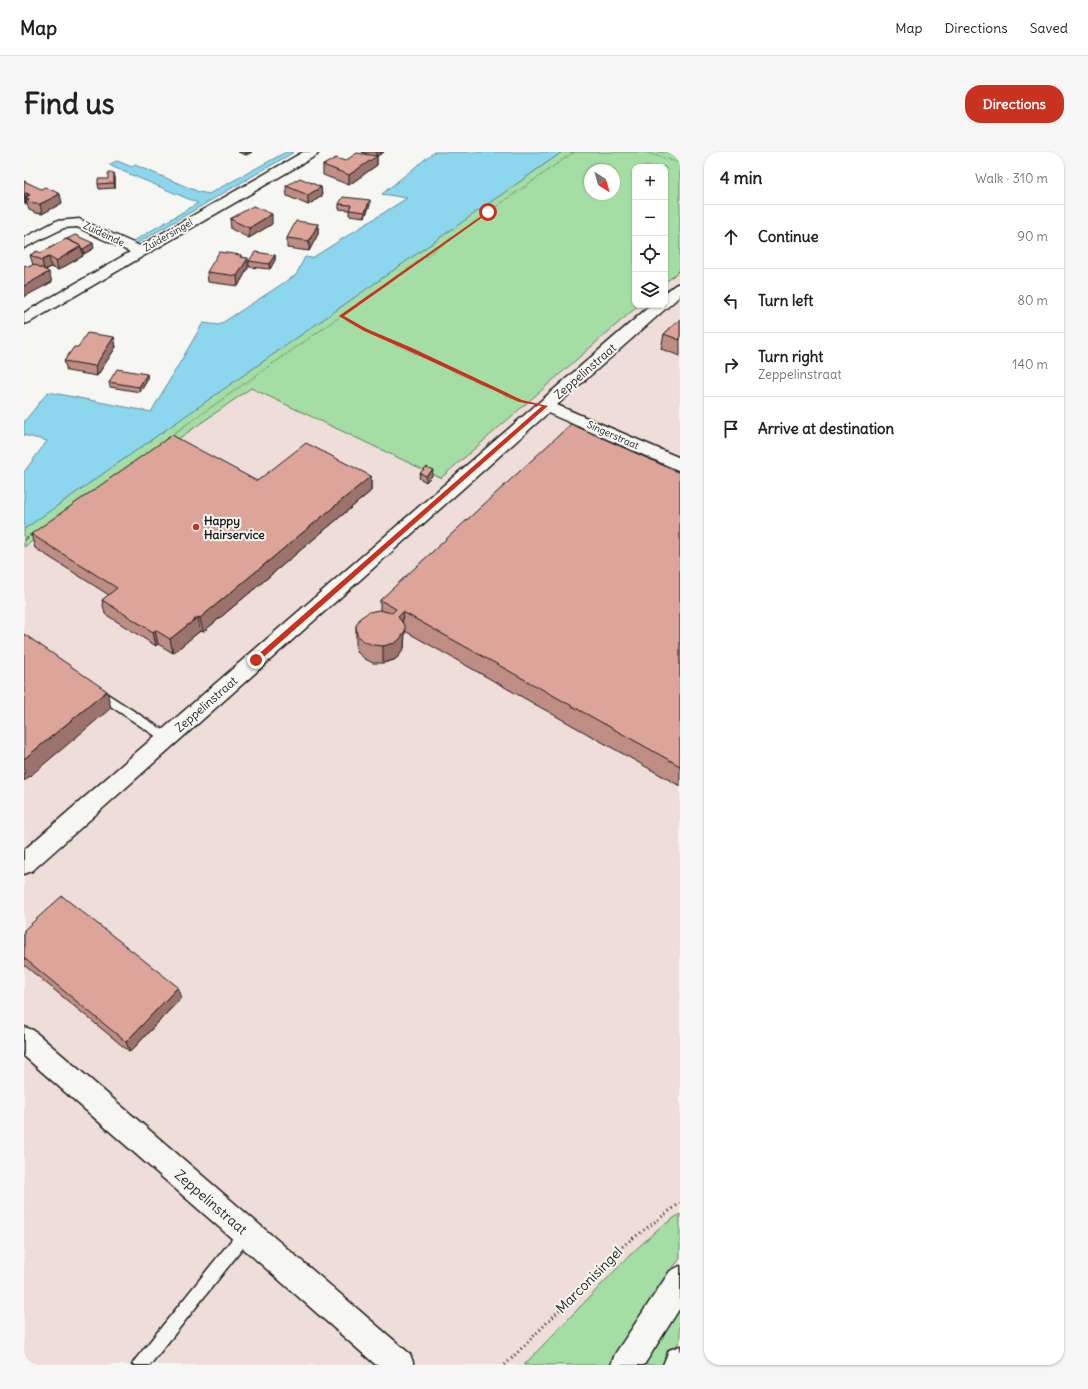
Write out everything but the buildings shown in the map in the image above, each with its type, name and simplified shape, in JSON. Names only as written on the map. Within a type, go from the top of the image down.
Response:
[{"type":"street","name":"Zuidersingel","points":[[24,319],[312,152]]},
{"type":"street","name":"Zuideinde","points":[[24,244],[61,224],[79,223],[140,251]]},
{"type":"street","points":[[668,298],[680,288]]},
{"type":"street","name":"Zeppelinstraat","points":[[24,864],[657,308]]},
{"type":"street","name":"Singerstraat","points":[[546,406],[680,465]]},
{"type":"street","name":"Zeppelinstraat","points":[[24,1039],[399,1365]]},
{"type":"street","points":[[626,1365],[680,1281]]},
{"type":"street","points":[[678,1365],[680,1361]]},
{"type":"lane","name":"Zeppelinstraat","points":[[89,686],[167,738]]},
{"type":"lane","points":[[140,1365],[246,1232]]},
{"type":"path","points":[[166,440],[574,152]]},
{"type":"path","points":[[644,152],[680,163]]},
{"type":"path","points":[[341,316],[365,330],[409,348],[520,401],[546,406]]},
{"type":"path","points":[[24,540],[37,530]]},
{"type":"path","name":"Marconisingel","points":[[505,1365],[624,1245],[680,1203]]},
{"type":"shaded area","points":[[547,152],[680,152],[680,1365],[24,1365],[24,516]]},
{"type":"green space","points":[[562,152],[680,152],[680,270],[668,280],[668,164],[632,164],[632,308],[636,308],[441,478],[251,388],[24,547],[24,529]]},
{"type":"green space","points":[[680,1214],[680,1259],[669,1272],[610,1365],[524,1365],[630,1255],[658,1229]]},
{"type":"green space","points":[[680,1298],[680,1340],[665,1365],[637,1365]]},
{"type":"water","points":[[286,152],[294,152],[136,244],[132,242],[198,203],[113,167],[110,164],[117,161],[132,167],[135,165],[199,192],[209,194]]},
{"type":"water","points":[[434,152],[562,152],[24,529],[24,472],[47,441],[24,435],[24,422],[48,392],[151,412],[203,323],[219,325],[296,275],[305,257],[312,258],[407,198],[382,194]]},
{"type":"place","name":"Happy Hairservice","points":[[196,527]]},
{"type":"route","points":[[256,660],[546,406],[520,401],[456,372],[409,348],[365,330],[341,316],[488,212]]}]
